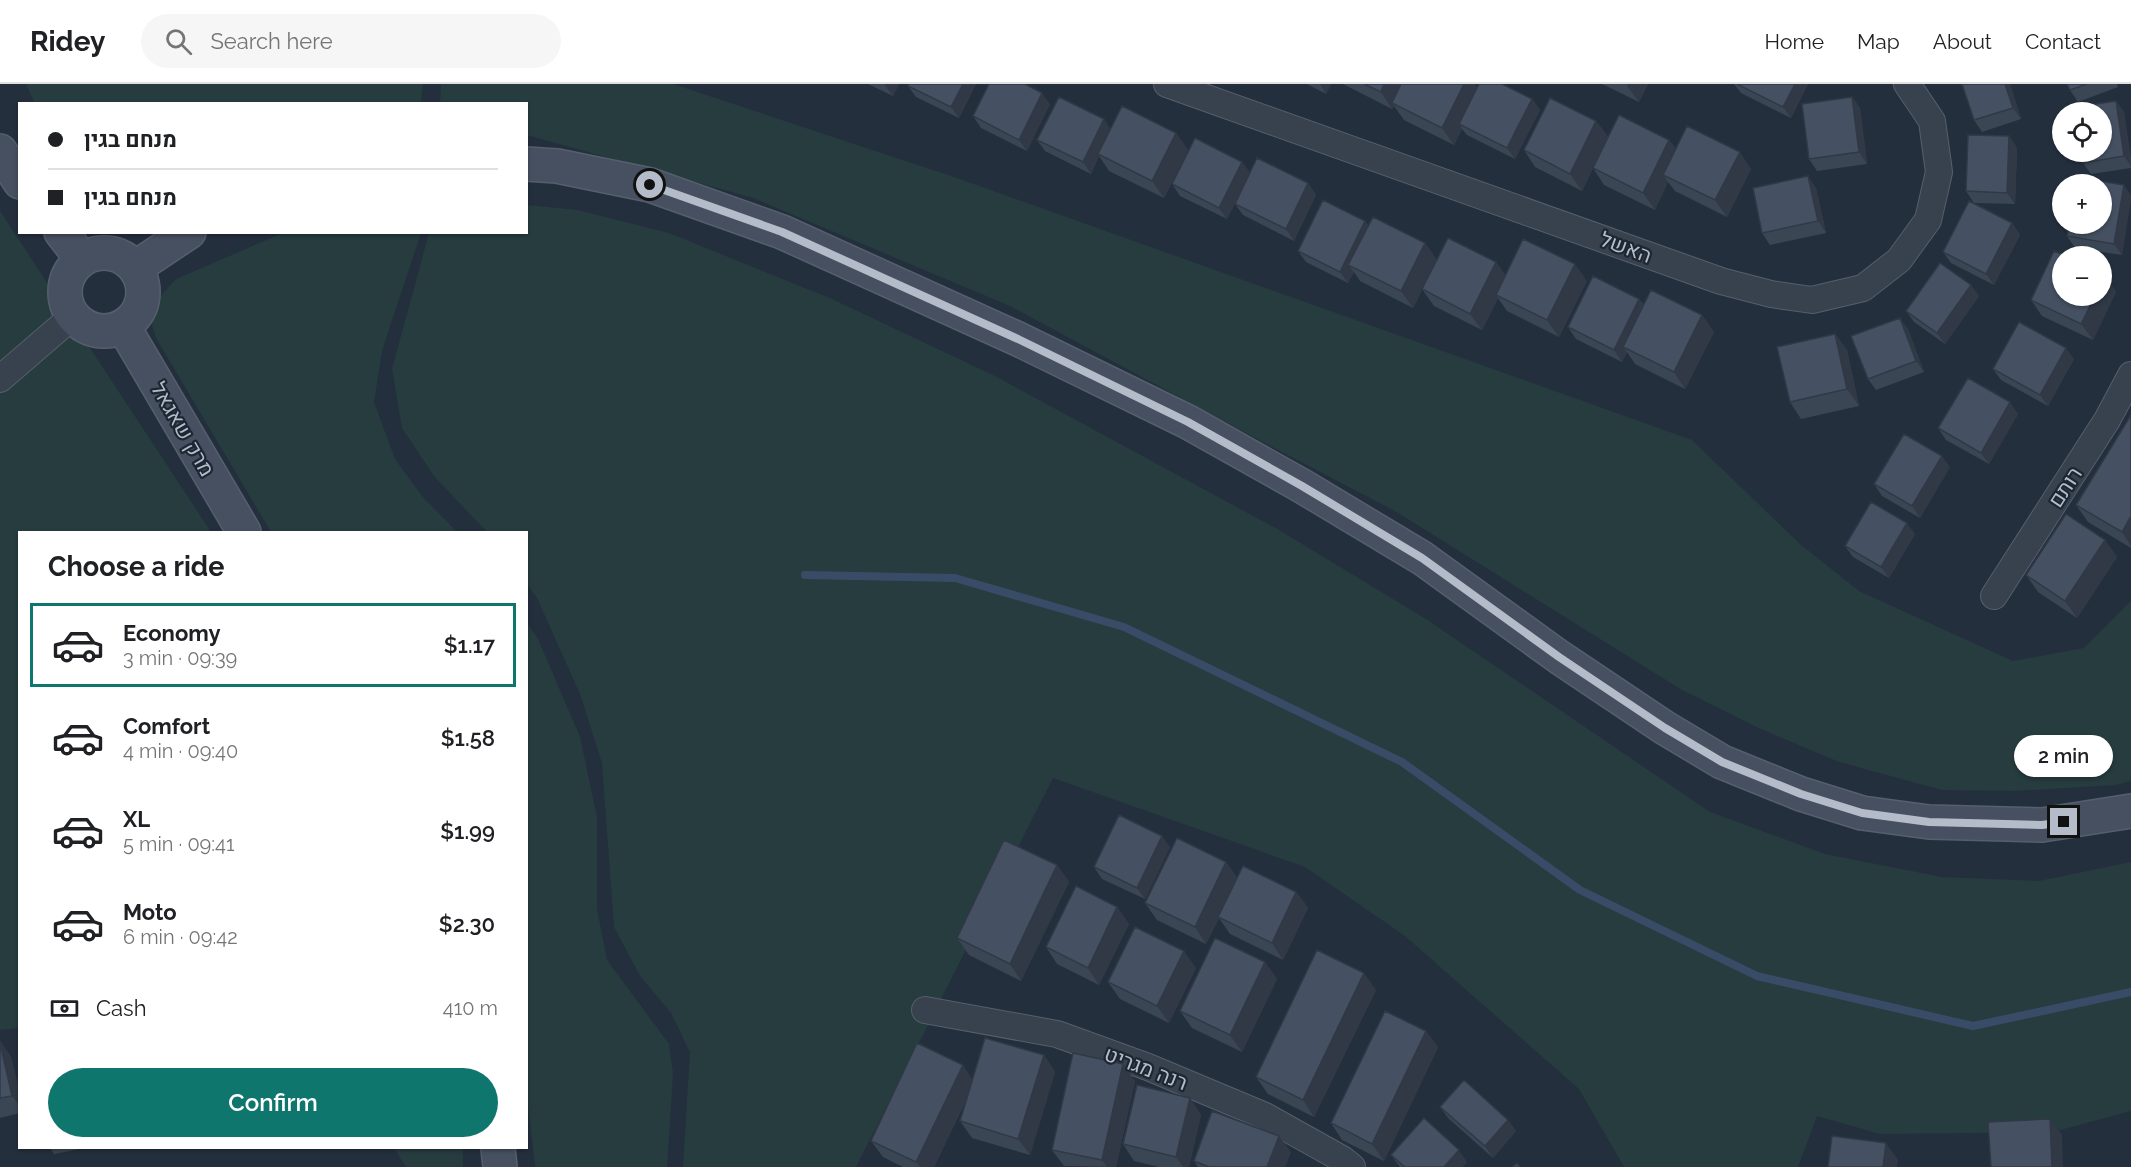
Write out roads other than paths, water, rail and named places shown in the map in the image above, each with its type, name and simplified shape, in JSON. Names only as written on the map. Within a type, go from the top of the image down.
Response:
[{"type":"street","name":"האשל","points":[[1167,84],[1721,281],[1771,294],[1812,300],[1863,288],[1899,260],[1928,220],[1939,172],[1932,121],[1907,84]]},
{"type":"street","points":[[0,151],[18,179]]},
{"type":"street","points":[[528,164],[557,166],[650,185],[782,232],[1018,339],[1188,422],[1302,486],[1422,558],[1559,657],[1665,728],[1722,762],[1801,794],[1862,813],[1929,822],[2042,825],[2131,811]]},
{"type":"street","points":[[63,234],[82,259]]},
{"type":"street","points":[[135,268],[186,234]]},
{"type":"street","points":[[93,254],[116,254],[135,268],[141,280],[143,293],[140,306],[133,318],[123,326],[102,332],[90,329],[73,316],[66,305],[64,292],[73,268],[82,259],[93,254]]},
{"type":"street","points":[[0,379],[73,316]]},
{"type":"street","name":"מרק שאגאל","points":[[123,326],[243,531]]},
{"type":"street","name":"רותם","points":[[1994,596],[2107,420],[2131,375]]},
{"type":"street","name":"רנה מגריט","points":[[925,1010],[1057,1034],[1148,1067],[1265,1116],[1342,1159],[1352,1167]]},
{"type":"street","points":[[498,1149],[501,1167]]},
{"type":"waterway","points":[[805,575],[955,578],[1124,627],[1402,762],[1580,890],[1757,976],[1973,1026],[2131,992]]}]
